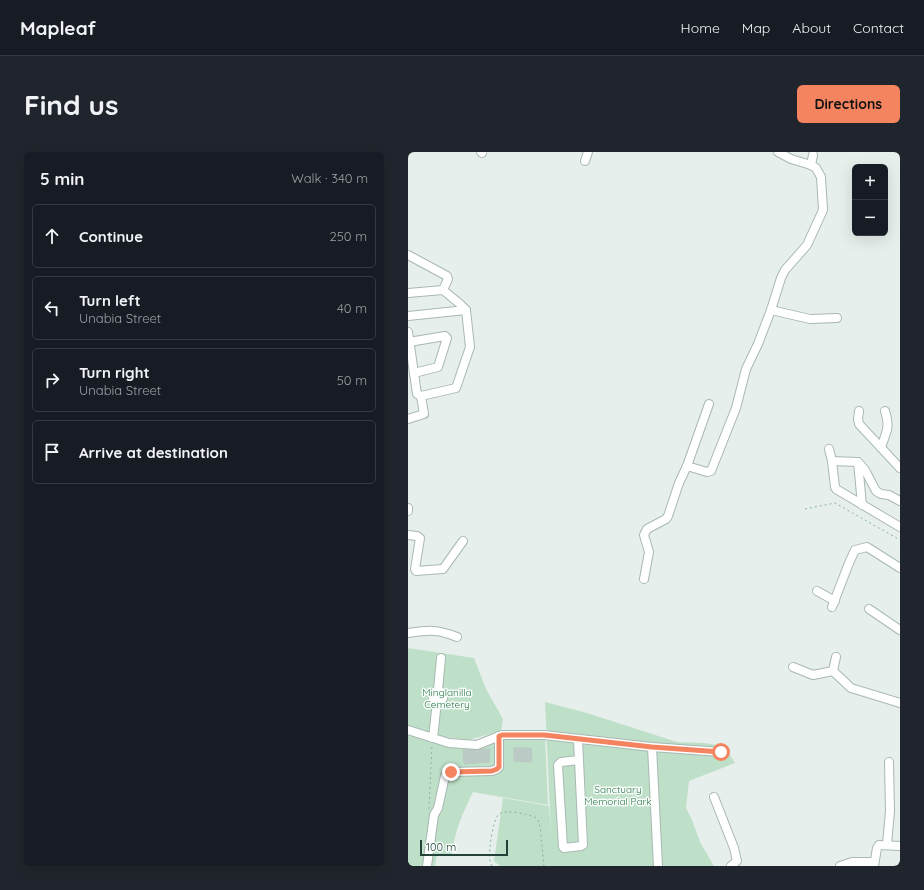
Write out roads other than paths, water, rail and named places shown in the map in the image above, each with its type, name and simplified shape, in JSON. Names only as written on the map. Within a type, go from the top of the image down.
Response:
[{"type":"street","points":[[585,161],[588,152]]},
{"type":"street","points":[[687,466],[707,472],[711,471],[736,408],[746,369],[758,344],[783,274],[807,245],[823,210],[821,177],[816,168],[791,159],[778,152]]},
{"type":"street","points":[[811,165],[813,155]]},
{"type":"street","points":[[408,255],[447,276],[448,279],[443,290]]},
{"type":"street","points":[[408,293],[443,290],[466,310],[470,347],[456,388],[421,396]]},
{"type":"street","points":[[408,316],[466,310]]},
{"type":"street","points":[[771,310],[810,319],[837,318]]},
{"type":"street","points":[[408,332],[417,394],[421,396],[424,414],[408,419]]},
{"type":"street","points":[[409,342],[445,336],[447,338],[438,367],[414,373]]},
{"type":"street","points":[[644,579],[649,552],[644,535],[647,529],[666,519],[668,516],[679,482],[687,466],[709,404]]},
{"type":"street","points":[[859,411],[859,424],[900,468]]},
{"type":"street","points":[[881,447],[887,431],[888,422],[885,411]]},
{"type":"street","points":[[829,449],[835,487],[839,492],[900,527]]},
{"type":"street","points":[[832,461],[858,462],[865,470],[876,491],[881,494],[889,495],[900,501]]},
{"type":"street","points":[[858,462],[862,505]]},
{"type":"street","points":[[408,535],[417,536],[420,538],[415,569],[416,571],[443,569],[463,541]]},
{"type":"street","points":[[817,591],[834,604],[855,550],[867,547],[900,568]]},
{"type":"street","points":[[869,609],[900,630]]},
{"type":"street","points":[[408,633],[428,630],[444,632],[457,637]]},
{"type":"street","points":[[833,671],[836,657]]},
{"type":"street","points":[[433,738],[437,701],[441,700],[443,696],[442,692],[438,690],[441,658]]},
{"type":"street","points":[[793,667],[813,675],[833,671]]},
{"type":"street","points":[[833,671],[843,683],[851,688],[900,703]]},
{"type":"street","points":[[408,730],[449,743],[478,745],[502,735],[544,735],[652,747],[721,752]]},
{"type":"street","points":[[427,866],[434,815],[438,808],[445,776],[449,773],[492,771],[497,769],[499,767],[499,736]]},
{"type":"street","points":[[578,739],[579,760],[583,845],[564,848],[558,765],[561,762],[579,760]]},
{"type":"street","points":[[652,747],[658,866]]},
{"type":"street","points":[[887,844],[890,811],[889,762]]},
{"type":"street","points":[[714,797],[734,848],[737,861],[731,866]]},
{"type":"street","points":[[840,866],[852,862],[874,864],[878,846],[887,844],[900,846]]},
{"type":"park label","name":"Minglanilla Cemetery","points":[[447,698]]},
{"type":"park label","name":"Sanctuary Memorial Park","points":[[618,794]]}]
